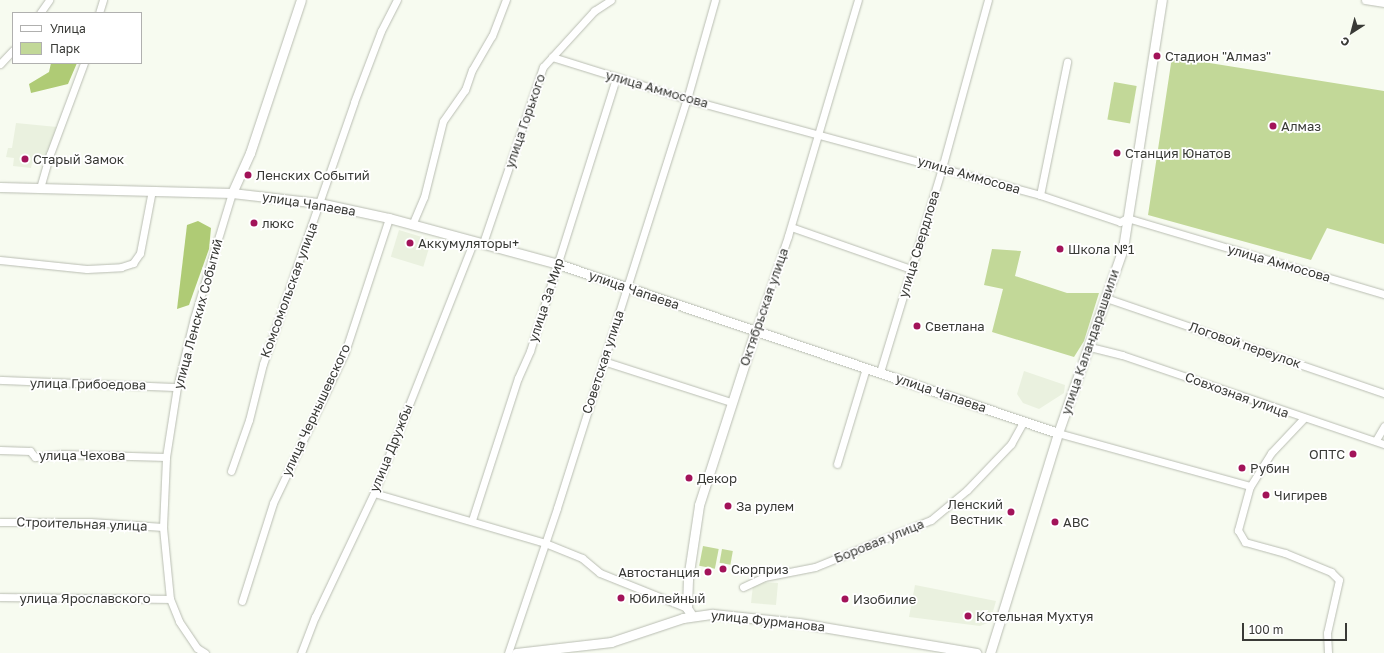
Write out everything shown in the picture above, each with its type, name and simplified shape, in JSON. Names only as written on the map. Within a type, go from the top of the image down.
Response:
[{"type":"main road","name":"улица Ленских Событий","points":[[232,194],[250,153],[302,0]]},
{"type":"main road","name":"улица Каландарашвили","points":[[990,653],[1058,433],[1090,347],[1123,248],[1162,0]]},
{"type":"main road","name":"улица Чапаева","points":[[0,187],[152,190],[232,194],[319,203],[389,218],[558,264],[754,332],[880,372],[1058,433]]},
{"type":"main road","name":"Октябрьская улица","points":[[689,612],[688,579],[699,505],[754,332]]},
{"type":"main road","name":"улица Фурманова","points":[[516,653],[611,642],[689,612],[799,623],[976,653]]},
{"type":"street","points":[[41,12],[49,0]]},
{"type":"street","points":[[99,12],[103,0]]},
{"type":"street","name":"Комсомольская улица","points":[[231,471],[249,420],[263,364],[319,203],[365,74],[397,0]]},
{"type":"street","points":[[412,225],[424,197],[443,121],[465,90],[472,70],[492,36],[506,0]]},
{"type":"street","name":"улица Горького","points":[[478,242],[544,67],[594,11],[611,0]]},
{"type":"street","name":"Советская улица","points":[[508,653],[688,99],[715,0]]},
{"type":"street","name":"Октябрьская улица","points":[[754,332],[791,227],[817,133],[858,0]]},
{"type":"street","name":"улица Свердлова","points":[[880,372],[942,168],[988,0]]},
{"type":"street","points":[[1365,0],[1384,3]]},
{"type":"street","points":[[0,64],[12,51]]},
{"type":"street","name":"улица Аммосова","points":[[552,57],[688,99],[1040,195],[1120,222],[1127,218],[1384,294]]},
{"type":"street","points":[[1040,195],[1067,62]]},
{"type":"street","points":[[40,188],[50,154],[84,64]]},
{"type":"street","name":"улица За Мир","points":[[472,520],[558,264],[591,152],[616,78]]},
{"type":"street","points":[[0,260],[87,269],[121,267],[133,263],[140,253],[152,190]]},
{"type":"street","name":"улица Ленских Событий","points":[[205,653],[197,648],[179,621],[170,599],[163,527],[166,457],[177,387],[194,318],[232,194]]},
{"type":"street","name":"улица Чернышевского","points":[[242,601],[273,503],[345,352],[389,218]]},
{"type":"street","points":[[791,227],[912,268]]},
{"type":"street","name":"улица Дружбы","points":[[301,653],[315,617],[374,493],[478,242]]},
{"type":"street","name":"Логовой переулок","points":[[1106,298],[1384,393]]},
{"type":"street","name":"Совхозная улица","points":[[1090,347],[1216,386],[1304,418],[1376,440],[1384,444]]},
{"type":"street","points":[[603,361],[731,402]]},
{"type":"street","points":[[837,464],[866,368]]},
{"type":"street","name":"улица Грибоедова","points":[[0,380],[177,387]]},
{"type":"street","points":[[1304,418],[1271,453],[1250,486],[1238,530],[1246,542],[1285,553],[1331,572],[1339,580],[1326,633],[1328,653]]},
{"type":"street","name":"Боровая улица","points":[[742,587],[764,577],[814,567],[931,520],[967,490],[1011,444],[1024,422]]},
{"type":"street","points":[[1376,440],[1384,426]]},
{"type":"street","name":"улица Чапаева","points":[[1058,433],[1250,486]]},
{"type":"street","name":"улица Чехова","points":[[0,450],[30,451],[35,457],[62,454],[166,457]]},
{"type":"street","points":[[374,493],[472,520],[545,543],[582,558],[600,573],[689,612]]},
{"type":"street","name":"Строительная улица","points":[[0,522],[90,522],[163,527]]},
{"type":"street","name":"улица Ярославского","points":[[0,597],[170,599]]},
{"type":"shaded area","points":[[51,64],[77,64],[68,84],[31,93],[29,84],[49,72]]},
{"type":"shaded area","points":[[16,123],[57,127],[44,161],[37,160],[37,164],[32,163],[31,168],[13,166],[14,158],[6,157],[8,148],[12,148]]},
{"type":"shaded area","points":[[198,221],[211,228],[209,249],[189,305],[177,309],[187,225]]},
{"type":"shaded area","points":[[399,230],[432,240],[423,267],[391,257]]},
{"type":"shaded area","points":[[1024,371],[1065,385],[1064,393],[1039,409],[1023,403],[1017,394]]},
{"type":"shaded area","points":[[761,582],[778,583],[776,605],[751,603],[753,585]]},
{"type":"shaded area","points":[[915,585],[996,601],[990,622],[980,626],[909,617]]},
{"type":"green space","name":"Алмаз","points":[[1172,57],[1384,91],[1384,244],[1327,228],[1311,260],[1148,215]]},
{"type":"green space","points":[[1114,82],[1137,86],[1130,123],[1107,119]]},
{"type":"green space","points":[[992,249],[1021,251],[1015,276],[1067,293],[1099,293],[1084,341],[1074,357],[992,332],[1003,289],[984,285]]},
{"type":"green space","points":[[703,546],[719,549],[715,569],[699,566]]},
{"type":"green space","points":[[722,549],[733,551],[730,565],[720,563]]},
{"type":"place","name":"Стадион \"Алмаз\"","points":[[1157,56]]},
{"type":"place","name":"Алмаз","points":[[1273,126]]},
{"type":"place","name":"Станция Юнатов","points":[[1117,153]]},
{"type":"place","name":"Старый Замок","points":[[25,159]]},
{"type":"place","name":"Ленских Событий","points":[[248,175]]},
{"type":"place","name":"люкс","points":[[254,223]]},
{"type":"place","name":"Аккумуляторы+","points":[[410,243]]},
{"type":"place","name":"Школа №1","points":[[1060,249]]},
{"type":"place","name":"Светлана","points":[[917,326]]},
{"type":"place","name":"ОПТС","points":[[1353,454]]},
{"type":"place","name":"Рубин","points":[[1242,468]]},
{"type":"place","name":"Декор","points":[[689,478]]},
{"type":"place","name":"Чигирев","points":[[1266,495]]},
{"type":"place","name":"За рулем","points":[[728,506]]},
{"type":"place","name":"Ленский Вестник","points":[[1011,512]]},
{"type":"place","name":"ABC","points":[[1055,522]]},
{"type":"place","name":"Сюрприз","points":[[723,569]]},
{"type":"place","name":"Автостанция","points":[[708,572]]},
{"type":"place","name":"Юбилейный","points":[[621,598]]},
{"type":"place","name":"Изобилие","points":[[845,599]]},
{"type":"place","name":"Котельная Мухтуя","points":[[968,616]]}]
